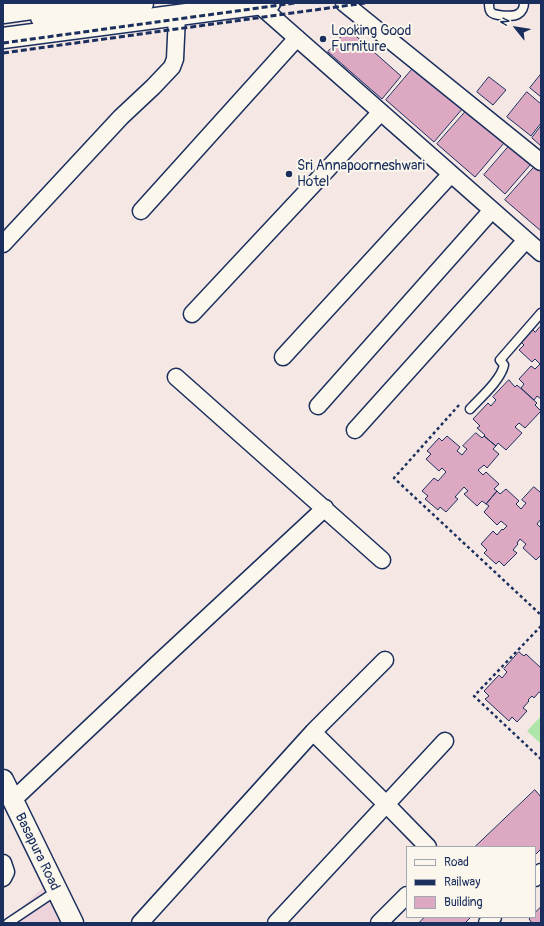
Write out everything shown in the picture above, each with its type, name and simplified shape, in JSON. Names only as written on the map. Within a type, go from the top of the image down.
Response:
[{"type":"highway","points":[[3,12],[67,3]]},
{"type":"highway","points":[[3,22],[142,3]]},
{"type":"street","points":[[344,3],[541,162]]},
{"type":"street","points":[[3,38],[262,4],[297,38],[541,253]]},
{"type":"street","points":[[3,244],[120,117],[154,87],[172,67],[176,59],[177,16]]},
{"type":"street","points":[[141,211],[297,38]]},
{"type":"street","points":[[192,314],[381,112]]},
{"type":"street","points":[[283,357],[451,174]]},
{"type":"street","points":[[318,406],[492,210]]},
{"type":"street","points":[[355,430],[526,240]]},
{"type":"street","points":[[176,377],[382,560]]},
{"type":"street","points":[[7,791],[149,671],[325,508]]},
{"type":"street","points":[[140,923],[313,732],[385,660]]},
{"type":"street","points":[[313,732],[427,846]]},
{"type":"street","points":[[276,923],[445,740]]},
{"type":"street","name":"Basapura Road","points":[[7,791],[73,923]]},
{"type":"street","points":[[3,863],[6,872],[3,878]]},
{"type":"street","points":[[379,923],[406,896]]},
{"type":"lane","points":[[489,3],[489,11],[492,14],[513,16],[518,15],[522,11],[524,3]]},
{"type":"lane","points":[[470,409],[499,377],[504,365],[500,360],[541,313]]},
{"type":"lane","points":[[8,923],[56,891]]},
{"type":"path","points":[[463,401],[394,478],[541,615]]},
{"type":"path","points":[[541,626],[474,696],[541,759]]},
{"type":"shaded area","points":[[45,886],[63,923],[4,923]]},
{"type":"green space","points":[[541,716],[541,742],[540,743],[527,731]]},
{"type":"building","points":[[348,29],[401,76],[382,99],[328,52]]},
{"type":"building","points":[[415,66],[463,108],[434,142],[386,100]]},
{"type":"building","points":[[541,74],[541,97],[530,88]]},
{"type":"building","points":[[489,77],[506,90],[493,105],[477,92]]},
{"type":"building","points":[[527,92],[541,104],[541,123],[531,136],[507,117]]},
{"type":"building","points":[[467,110],[504,143],[475,177],[437,144]]},
{"type":"building","points":[[541,126],[541,146],[532,138]]},
{"type":"building","points":[[510,145],[531,164],[505,194],[484,175]]},
{"type":"building","points":[[537,164],[541,168],[541,231],[505,200]]},
{"type":"building","points":[[540,327],[541,399],[537,396],[534,400],[521,388],[524,384],[519,379],[531,366],[535,369],[540,364],[535,359],[532,362],[519,350],[524,345],[521,342],[532,329],[535,332]]},
{"type":"building","points":[[509,380],[515,387],[517,385],[537,403],[535,405],[541,411],[525,428],[519,423],[515,427],[522,433],[506,450],[498,443],[496,446],[484,436],[485,435],[477,428],[480,426],[473,419],[488,403],[491,406],[496,400],[493,397]]},
{"type":"building","points":[[476,433],[482,438],[484,436],[496,446],[493,449],[499,454],[487,468],[484,465],[478,470],[483,475],[486,472],[499,484],[494,489],[497,491],[486,504],[482,501],[477,506],[464,494],[468,491],[464,487],[455,497],[458,499],[446,512],[440,507],[438,510],[425,499],[428,496],[422,491],[434,478],[438,481],[446,472],[442,468],[439,471],[426,459],[431,454],[427,451],[439,438],[442,441],[447,436],[460,447],[457,451],[462,455],[467,449],[463,446]]},
{"type":"building","points":[[534,487],[540,492],[541,490],[541,519],[537,524],[541,528],[541,555],[536,560],[523,548],[526,544],[520,539],[513,550],[517,553],[504,566],[499,561],[496,564],[484,553],[487,550],[481,544],[493,531],[497,535],[507,526],[501,521],[497,525],[484,512],[489,506],[486,504],[497,491],[500,494],[506,489],[519,501],[516,504],[521,509],[526,503],[522,500]]},
{"type":"building","points":[[519,652],[524,656],[526,654],[541,668],[541,693],[539,692],[534,698],[532,696],[528,700],[529,701],[523,708],[527,711],[517,722],[512,717],[509,721],[485,699],[489,696],[484,691],[499,675],[502,678],[507,672],[504,669]]},
{"type":"building","points":[[535,790],[541,797],[541,849],[536,854],[536,846],[476,846]]},
{"type":"building","points":[[541,907],[541,923],[532,923],[529,919],[536,918],[536,912]]},
{"type":"building","points":[[424,918],[470,918],[465,923],[419,923]]},
{"type":"railway","points":[[3,43],[295,3]]},
{"type":"railway","points":[[3,53],[365,3]]},
{"type":"place","name":"Looking Good Furniture","points":[[323,39]]},
{"type":"place","name":"Sri Annapoorneshwari Hotel","points":[[289,174]]}]
